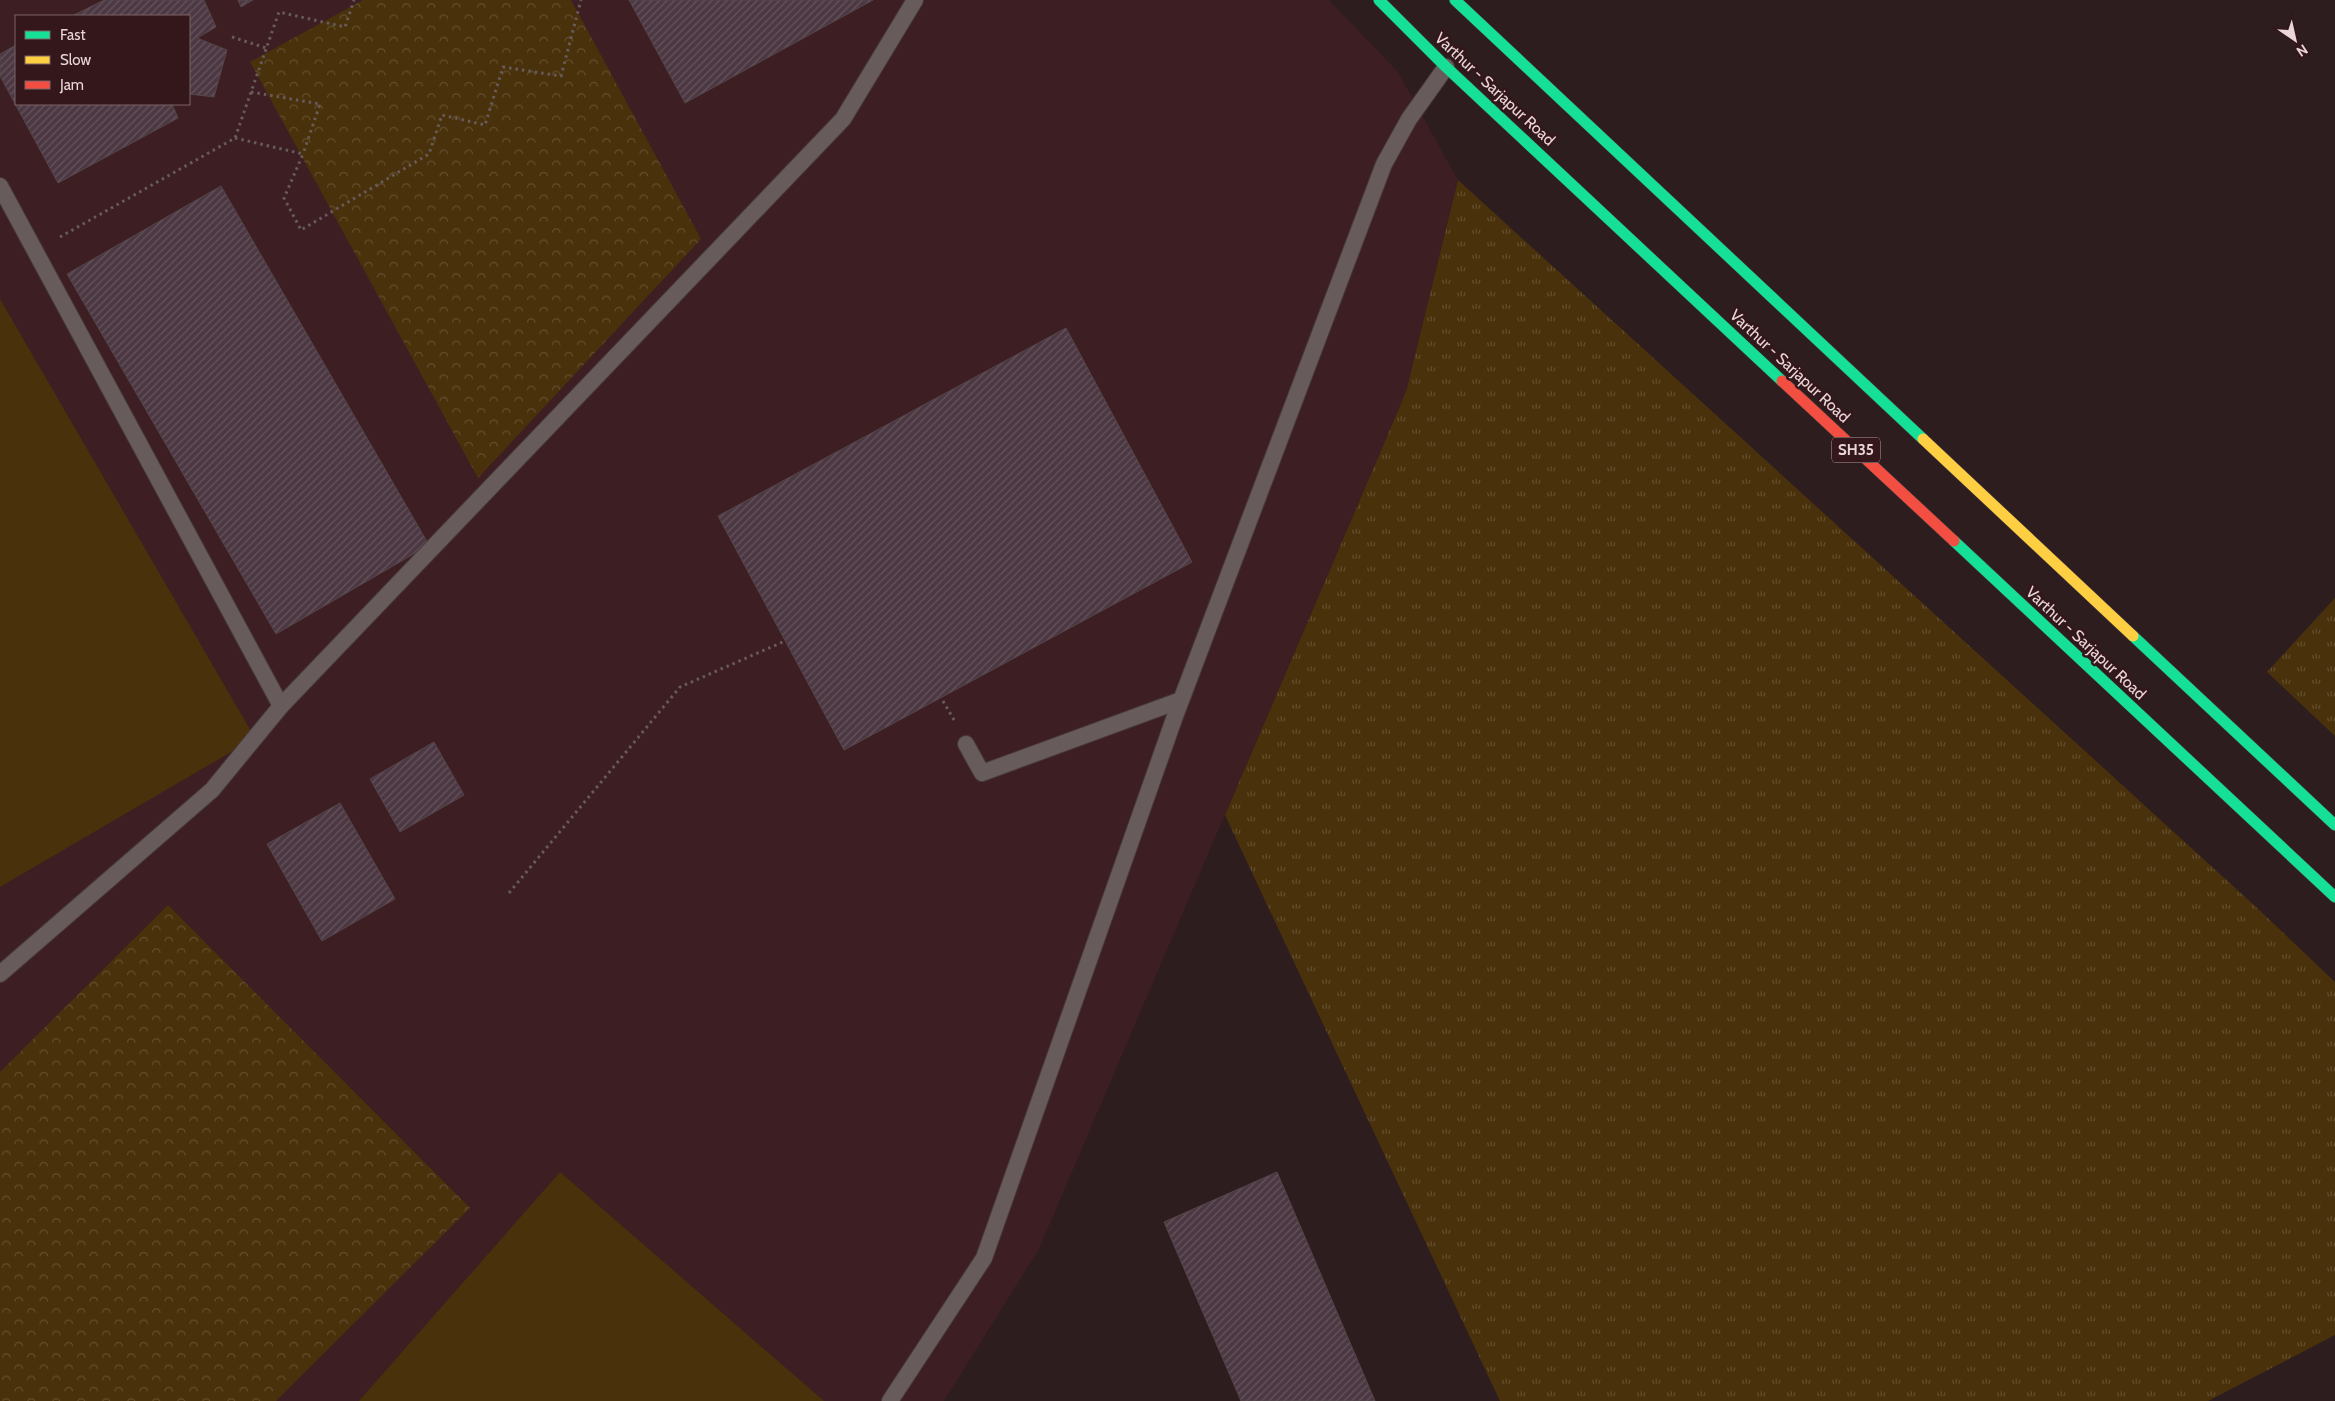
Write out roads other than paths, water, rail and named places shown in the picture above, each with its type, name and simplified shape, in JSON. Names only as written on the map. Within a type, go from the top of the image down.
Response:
[{"type":"main road","name":"Varthur - Sarjapur Road","points":[[1379,0],[1446,67],[2335,897]]},
{"type":"main road","points":[[1456,0],[2335,825]]},
{"type":"lane","points":[[0,974],[212,790],[281,706],[843,119],[915,0]]},
{"type":"lane","points":[[890,1401],[984,1258],[1181,700],[1384,164],[1409,119],[1446,67]]},
{"type":"lane","points":[[0,186],[281,706]]},
{"type":"lane","points":[[966,744],[982,773],[1181,700]]}]
